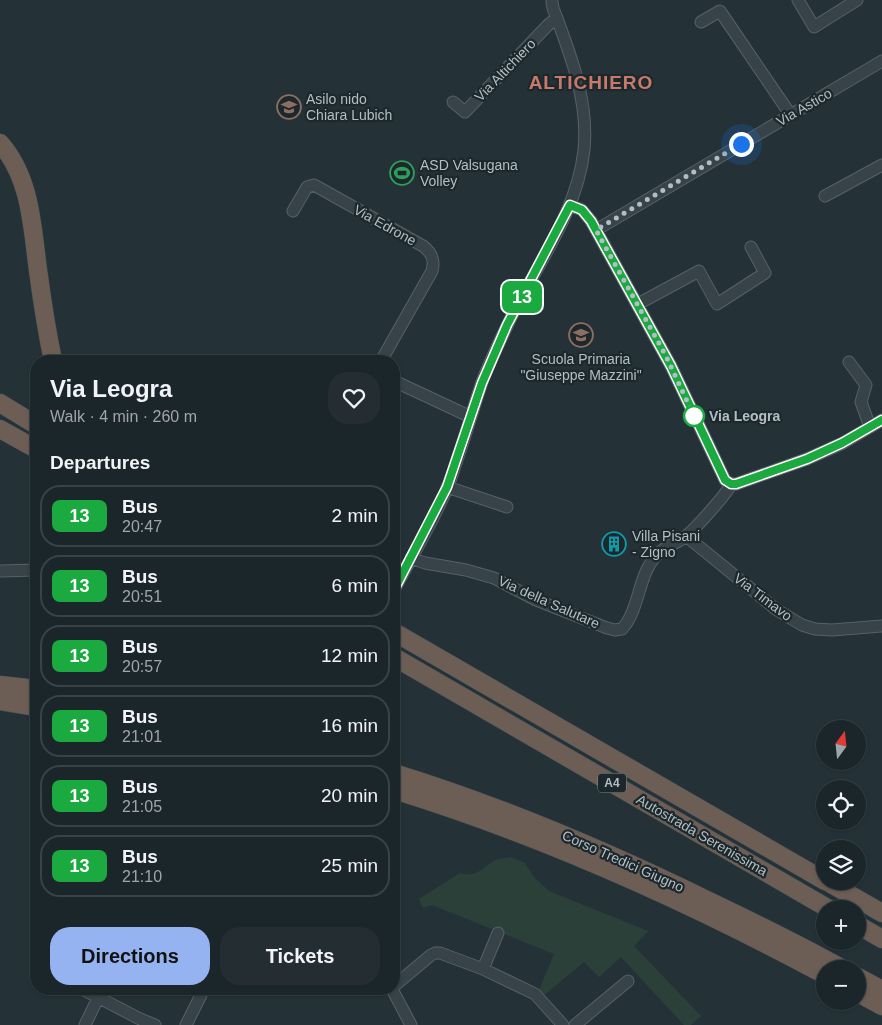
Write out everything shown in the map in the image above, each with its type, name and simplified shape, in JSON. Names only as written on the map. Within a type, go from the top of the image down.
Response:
[{"type":"highway","points":[[0,143],[15,162],[23,182],[53,355]]},
{"type":"highway","points":[[0,403],[30,420]]},
{"type":"highway","points":[[0,429],[30,446]]},
{"type":"highway","name":"Autostrada Serenissima","points":[[400,635],[816,875]]},
{"type":"highway","name":"Autostrada Serenissima","points":[[400,660],[816,901]]},
{"type":"highway","points":[[0,685],[30,689]]},
{"type":"highway","points":[[0,701],[30,706]]},
{"type":"highway","name":"Corso Tredici Giugno","points":[[400,775],[460,794],[564,843],[606,869],[677,901],[816,970]]},
{"type":"highway","name":"Corso Tredici Giugno","points":[[400,792],[465,814],[564,843],[658,876],[825,960]]},
{"type":"highway","name":"Autostrada Serenissima","points":[[842,890],[882,913]]},
{"type":"highway","points":[[866,930],[882,939]]},
{"type":"highway","points":[[866,981],[882,990]]},
{"type":"highway","points":[[866,997],[882,1006]]},
{"type":"street","points":[[400,579],[447,487],[482,383],[507,325],[570,205],[579,174],[584,151],[585,127],[580,88],[568,46],[556,18],[551,0]]},
{"type":"street","points":[[798,0],[814,27],[857,0]]},
{"type":"street","points":[[701,22],[720,11],[790,114]]},
{"type":"street","name":"Via Altichiero","points":[[453,102],[465,112],[548,24],[556,18]]},
{"type":"street","name":"Via Astico","points":[[596,230],[882,61]]},
{"type":"street","points":[[824,196],[882,165]]},
{"type":"street","name":"Via Edrone","points":[[294,211],[307,187],[314,185],[423,246],[432,256],[434,264],[432,271],[384,355]]},
{"type":"street","points":[[570,205],[582,210],[596,230],[671,366],[728,482],[736,484],[807,459],[842,443],[882,420]]},
{"type":"street","points":[[638,304],[699,271],[717,304],[765,273],[751,247]]},
{"type":"street","points":[[848,362],[866,385],[861,402],[870,427]]},
{"type":"street","points":[[400,383],[471,417]]},
{"type":"street","name":"Via della Salutare","points":[[411,558],[425,563],[466,570],[494,578],[536,600],[615,630],[622,629],[629,621],[647,568],[659,553],[686,536],[721,498],[728,482]]},
{"type":"street","points":[[447,487],[506,507]]},
{"type":"street","name":"Via Timavo","points":[[686,536],[777,610],[802,625],[815,629],[832,630],[882,626]]},
{"type":"street","points":[[0,571],[30,570]]},
{"type":"street","points":[[483,969],[498,933]]},
{"type":"street","points":[[400,982],[435,953],[445,954],[483,969],[535,994],[563,1025]]},
{"type":"street","points":[[575,1025],[628,980]]},
{"type":"street","points":[[93,995],[155,1025]]},
{"type":"street","points":[[186,1025],[201,995]]},
{"type":"street","points":[[396,995],[411,1025]]},
{"type":"street","points":[[85,1025],[98,998]]},
{"type":"green space","points":[[511,857],[525,863],[533,876],[549,891],[648,931],[634,946],[701,1016],[691,1025],[684,1025],[621,957],[599,977],[584,962],[543,996],[539,990],[554,954],[432,905],[423,908],[419,899],[460,873],[476,873],[498,859]]},
{"type":"bus line","name":"13","points":[[400,579],[447,487],[482,383],[507,325],[570,205],[582,210],[591,221],[638,304],[671,366],[725,480],[731,484],[736,484],[807,459],[842,443],[882,420]]},
{"type":"place","name":"Asilo nido Chiara Lubich","points":[[289,107]]},
{"type":"place","name":"ASD Valsugana Volley","points":[[402,173]]},
{"type":"place","name":"Scuola Primaria \"Giuseppe Mazzini\"","points":[[581,335]]},
{"type":"place","name":"Via Leogra","points":[[694,416]]},
{"type":"place","name":"Villa Pisani - Zigno","points":[[614,544]]},
{"type":"district","name":"ALTICHIERO","points":[[591,82]]},
{"type":"route","points":[[694,416],[666,356],[596,230],[741,144]]}]
